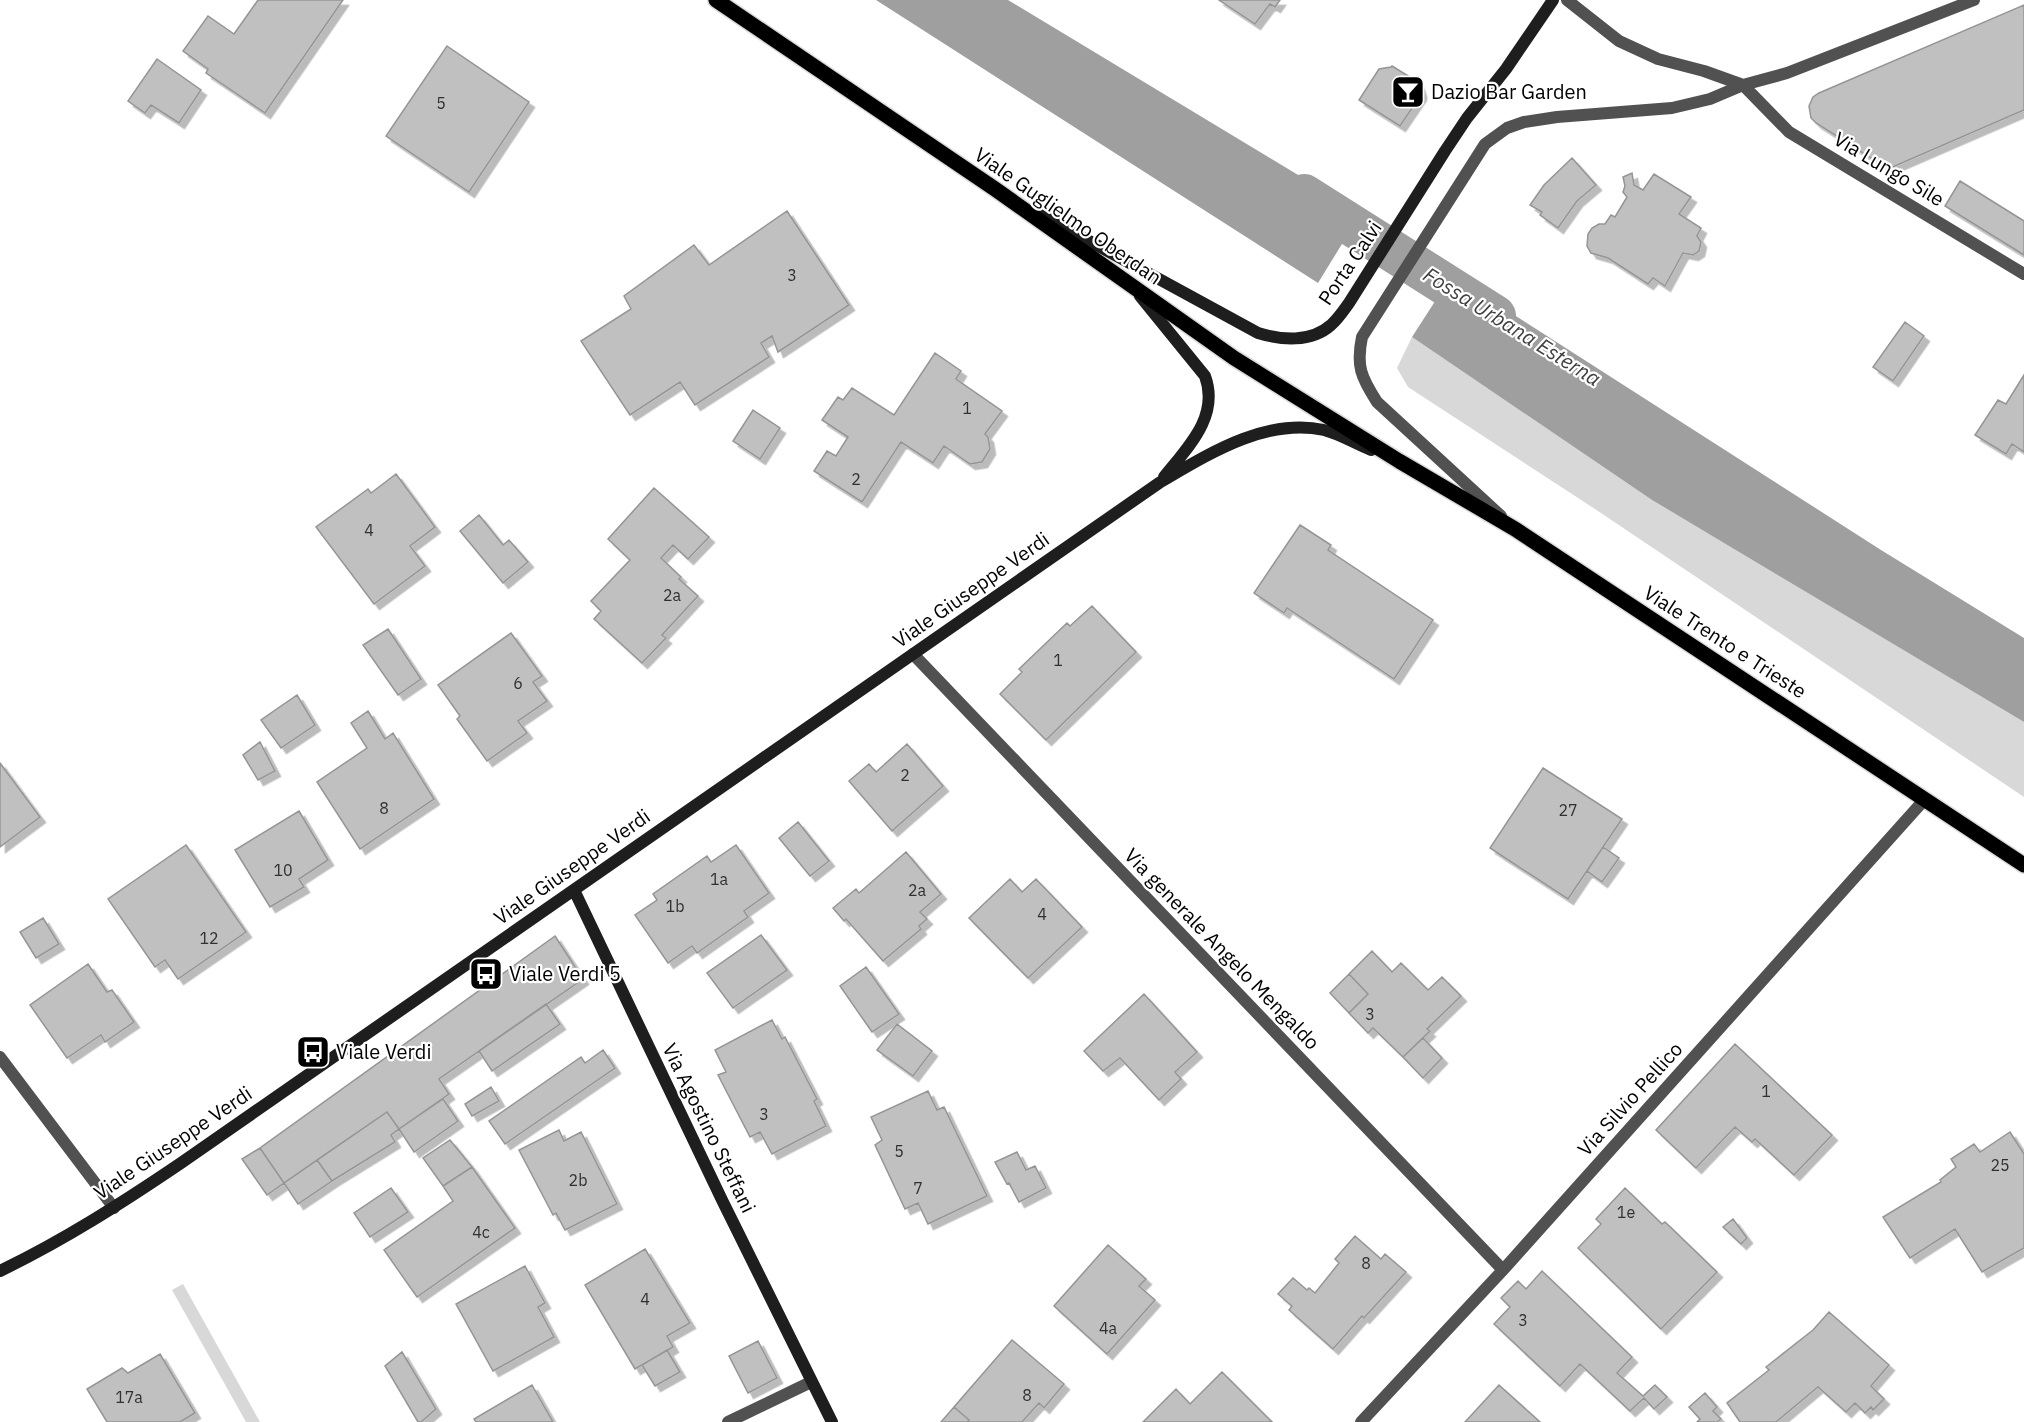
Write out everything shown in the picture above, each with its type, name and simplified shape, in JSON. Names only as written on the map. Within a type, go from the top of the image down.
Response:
[{"type":"main road","name":"Viale Guglielmo Oberdan","points":[[716,0],[995,189],[1234,357],[1399,461]]},
{"type":"main road","name":"Viale Trento e Trieste","points":[[1399,461],[1515,529],[2024,865]]},
{"type":"street","name":"Porta Calvi","points":[[995,189],[1257,333],[1274,338],[1292,339],[1318,334],[1331,326],[1349,303],[1467,118],[1506,69],[1553,0]]},
{"type":"street","points":[[1567,0],[1619,41],[1658,59],[1704,71],[1743,85]]},
{"type":"street","points":[[1515,529],[1377,402],[1365,384],[1360,371],[1358,355],[1362,336],[1485,144],[1496,135],[1524,122],[1557,117],[1672,108],[1710,99],[1743,85],[1787,74],[1974,0]]},
{"type":"street","name":"Via Lungo Sile","points":[[1743,85],[1789,132],[2024,274]]},
{"type":"street","name":"Viale Giuseppe Verdi","points":[[1131,285],[1205,376],[1209,385],[1209,410],[1203,423],[1195,438],[1159,483]]},
{"type":"street","name":"Viale Giuseppe Verdi","points":[[0,1271],[48,1248],[114,1208],[1159,483],[1205,456],[1257,435],[1299,428],[1325,430],[1399,461]]},
{"type":"street","name":"Via generale Angelo Mengaldo","points":[[914,654],[1503,1270]]},
{"type":"street","name":"Via Silvio Pellico","points":[[1362,1422],[1503,1270],[1925,799]]},
{"type":"street","name":"Via Agostino Steffani","points":[[574,890],[832,1422]]},
{"type":"street","points":[[0,1057],[114,1208]]},
{"type":"street","points":[[728,1422],[811,1382]]},
{"type":"shaded area","points":[[1412,337],[1652,500],[2024,722],[2024,797],[1595,509],[1408,387],[1397,368]]},
{"type":"shaded area","points":[[183,1284],[260,1422],[246,1422],[172,1290]]},
{"type":"water","points":[[876,0],[1008,0],[1361,213],[1318,283]]},
{"type":"water","points":[[1452,275],[1881,550],[2024,638],[2024,722],[1652,500],[1412,337]]},
{"type":"building","points":[[258,0],[343,0],[265,113],[206,73],[208,69],[183,51],[208,16],[234,34]]},
{"type":"building","points":[[1219,0],[1280,0],[1275,7],[1270,4],[1255,24]]},
{"type":"building","points":[[2024,5],[2024,110],[1888,169],[1811,118],[1809,106],[1813,97],[1819,93]]},
{"type":"building","points":[[447,46],[529,102],[469,192],[386,136]]},
{"type":"building","points":[[157,59],[201,90],[179,123],[151,105],[145,113],[128,101]]},
{"type":"building","points":[[1392,66],[1418,82],[1421,91],[1421,95],[1400,126],[1359,100],[1379,69]]},
{"type":"building","points":[[1572,158],[1596,185],[1577,201],[1558,228],[1540,215],[1542,212],[1530,205],[1544,185]]},
{"type":"building","points":[[1632,173],[1634,185],[1643,190],[1654,174],[1691,197],[1679,214],[1701,228],[1697,236],[1701,242],[1699,251],[1693,255],[1683,253],[1665,286],[1653,278],[1648,284],[1608,258],[1591,253],[1587,246],[1588,234],[1592,228],[1605,224],[1611,215],[1615,217],[1627,197],[1623,192],[1625,186],[1623,177]]},
{"type":"building","points":[[1960,181],[2024,221],[2024,255],[1945,206]]},
{"type":"building","points":[[787,211],[849,305],[778,352],[772,336],[761,343],[769,357],[695,405],[680,382],[630,415],[581,341],[631,309],[624,296],[694,245],[709,265]]},
{"type":"building","points":[[1905,322],[1924,336],[1893,381],[1873,367]]},
{"type":"building","points":[[935,353],[961,371],[956,379],[1002,411],[985,434],[988,437],[990,449],[982,462],[970,464],[944,446],[933,463],[901,442],[862,502],[814,471],[827,451],[836,456],[848,437],[822,420],[838,397],[843,400],[852,388],[894,415]]},
{"type":"building","points":[[2024,375],[2024,452],[2012,444],[2006,454],[1975,435],[1998,400],[2006,404]]},
{"type":"building","points":[[753,410],[780,428],[760,459],[733,441]]},
{"type":"building","points":[[396,474],[435,527],[410,546],[425,566],[374,604],[316,527],[368,489],[371,493]]},
{"type":"building","points":[[654,488],[709,537],[688,559],[673,545],[661,558],[698,596],[662,635],[666,638],[642,663],[594,619],[601,611],[591,601],[630,560],[608,539]]},
{"type":"building","points":[[479,515],[503,545],[509,540],[528,562],[503,583],[460,531]]},
{"type":"building","points":[[1300,525],[1331,545],[1328,550],[1433,620],[1394,679],[1287,608],[1284,613],[1254,593]]},
{"type":"building","points":[[1092,606],[1136,652],[1046,740],[1000,694],[1022,672],[1019,669],[1067,623],[1070,626]]},
{"type":"building","points":[[388,629],[421,679],[398,695],[363,645]]},
{"type":"building","points":[[511,633],[542,676],[533,682],[547,701],[518,721],[527,733],[487,761],[457,719],[460,716],[438,685]]},
{"type":"building","points":[[297,695],[315,725],[281,748],[261,720]]},
{"type":"building","points":[[368,711],[385,739],[393,733],[434,799],[360,849],[317,782],[367,748],[351,723]]},
{"type":"building","points":[[260,742],[275,771],[258,780],[243,755]]},
{"type":"building","points":[[907,744],[943,786],[892,831],[849,781],[869,764],[876,772]]},
{"type":"building","points":[[0,763],[40,817],[0,847]]},
{"type":"building","points":[[1543,768],[1622,819],[1568,899],[1490,848]]},
{"type":"building","points":[[299,811],[328,860],[299,879],[304,887],[270,907],[235,850]]},
{"type":"building","points":[[798,822],[829,861],[810,876],[779,838]]},
{"type":"building","points":[[186,845],[246,932],[178,979],[165,960],[155,967],[108,899]]},
{"type":"building","points":[[736,845],[769,893],[744,911],[748,917],[697,953],[692,946],[668,963],[635,915],[657,900],[653,894],[707,856],[711,862]]},
{"type":"building","points":[[1603,847],[1619,858],[1602,882],[1587,871]]},
{"type":"building","points":[[906,852],[941,894],[920,912],[927,919],[919,926],[921,929],[883,961],[846,919],[844,921],[833,908],[856,889],[859,893]]},
{"type":"building","points":[[1010,879],[1022,892],[1036,879],[1082,927],[1028,978],[969,918]]},
{"type":"building","points":[[43,918],[59,944],[36,958],[20,932]]},
{"type":"building","points":[[761,935],[787,970],[733,1008],[707,973]]},
{"type":"building","points":[[555,936],[583,979],[439,1079],[449,1094],[399,1129],[387,1112],[284,1183],[260,1148]]},
{"type":"building","points":[[1372,951],[1392,972],[1401,963],[1428,990],[1442,977],[1461,996],[1427,1029],[1430,1031],[1403,1057],[1373,1028],[1368,1033],[1349,1013],[1368,994],[1349,974]]},
{"type":"building","points":[[88,964],[107,992],[112,990],[134,1022],[105,1042],[101,1035],[67,1058],[30,1005]]},
{"type":"building","points":[[866,967],[899,1014],[872,1032],[840,986]]},
{"type":"building","points":[[1349,974],[1368,994],[1349,1013],[1330,993]]},
{"type":"building","points":[[1144,994],[1197,1052],[1175,1072],[1181,1079],[1159,1100],[1120,1058],[1103,1071],[1084,1051]]},
{"type":"building","points":[[546,1004],[560,1024],[492,1071],[479,1051]]},
{"type":"building","points":[[772,1020],[782,1039],[785,1037],[817,1099],[814,1101],[826,1126],[772,1154],[760,1132],[750,1137],[718,1075],[726,1072],[715,1050]]},
{"type":"building","points":[[897,1024],[932,1051],[913,1076],[877,1050]]},
{"type":"building","points":[[1423,1038],[1442,1058],[1423,1078],[1403,1057]]},
{"type":"building","points":[[1735,1044],[1832,1135],[1794,1175],[1755,1139],[1752,1142],[1735,1127],[1696,1168],[1656,1130]]},
{"type":"building","points":[[603,1050],[615,1068],[505,1144],[489,1121],[581,1057],[585,1063]]},
{"type":"building","points":[[491,1087],[499,1101],[472,1116],[465,1104]]},
{"type":"building","points":[[928,1091],[937,1110],[944,1107],[987,1196],[928,1224],[918,1203],[905,1209],[875,1145],[882,1140],[871,1117]]},
{"type":"building","points":[[443,1099],[458,1121],[414,1152],[399,1129]]},
{"type":"building","points":[[387,1112],[399,1129],[391,1135],[395,1142],[332,1181],[317,1160]]},
{"type":"building","points":[[559,1130],[564,1141],[581,1132],[617,1204],[565,1230],[556,1213],[553,1215],[519,1150]]},
{"type":"building","points":[[2010,1132],[2024,1154],[2024,1248],[1982,1272],[1955,1229],[1910,1258],[1883,1217],[1941,1182],[1940,1180],[1956,1167],[1951,1159],[1974,1144],[1980,1152]]},
{"type":"building","points":[[450,1140],[472,1167],[443,1186],[423,1158]]},
{"type":"building","points":[[260,1148],[284,1183],[267,1195],[242,1159]]},
{"type":"building","points":[[1017,1152],[1026,1170],[1035,1166],[1046,1188],[1019,1202],[995,1162]]},
{"type":"building","points":[[317,1160],[332,1181],[298,1204],[284,1183]]},
{"type":"building","points":[[472,1167],[515,1228],[417,1297],[384,1250],[453,1201],[443,1186]]},
{"type":"building","points":[[391,1188],[408,1212],[370,1237],[354,1213]]},
{"type":"building","points":[[1625,1188],[1662,1224],[1665,1222],[1717,1272],[1661,1329],[1578,1248],[1601,1224],[1596,1219]]},
{"type":"building","points":[[1733,1219],[1747,1238],[1741,1244],[1723,1227]]},
{"type":"building","points":[[1355,1236],[1381,1259],[1385,1254],[1406,1272],[1333,1349],[1289,1310],[1292,1306],[1278,1294],[1293,1278],[1307,1290],[1309,1288],[1315,1293],[1339,1263],[1335,1259]]},
{"type":"building","points":[[1108,1245],[1146,1279],[1139,1286],[1155,1300],[1107,1354],[1054,1306]]},
{"type":"building","points":[[645,1249],[690,1323],[667,1336],[673,1347],[635,1369],[585,1285]]},
{"type":"building","points":[[525,1266],[545,1303],[538,1307],[554,1337],[493,1371],[456,1304]]},
{"type":"building","points":[[1542,1271],[1632,1357],[1617,1373],[1643,1396],[1655,1385],[1667,1397],[1654,1409],[1644,1398],[1630,1411],[1580,1364],[1560,1386],[1494,1324],[1510,1307],[1501,1298],[1518,1281],[1526,1289]]},
{"type":"building","points":[[1829,1312],[1889,1365],[1871,1386],[1884,1399],[1873,1410],[1871,1407],[1865,1413],[1855,1403],[1846,1412],[1818,1387],[1776,1422],[1740,1422],[1727,1403],[1769,1370],[1766,1367],[1813,1330]]},
{"type":"building","points":[[1012,1340],[1064,1384],[1044,1408],[1039,1403],[1022,1422],[967,1422],[969,1420],[954,1407]]},
{"type":"building","points":[[758,1341],[777,1378],[748,1393],[729,1356]]},
{"type":"building","points":[[667,1350],[680,1372],[655,1386],[642,1365]]},
{"type":"building","points":[[402,1352],[436,1409],[421,1422],[418,1422],[385,1366]]},
{"type":"building","points":[[160,1354],[195,1413],[180,1422],[107,1422],[87,1389],[122,1368],[128,1373]]},
{"type":"building","points":[[1222,1372],[1272,1422],[1143,1422],[1176,1389],[1190,1404]]},
{"type":"building","points":[[532,1385],[553,1422],[476,1422],[474,1419]]},
{"type":"building","points":[[1499,1385],[1540,1422],[1465,1422]]},
{"type":"building","points":[[1705,1393],[1717,1407],[1713,1411],[1721,1419],[1717,1422],[1697,1422],[1700,1419],[1689,1407]]},
{"type":"building","points":[[954,1407],[969,1420],[967,1422],[941,1422]]},
{"type":"waterway","name":"Fossa Urbana Esterna","points":[[1304,195],[1495,316]]},
{"type":"place","name":"Dazio Bar Garden","points":[[1408,92]]},
{"type":"place","name":"Viale Verdi 5","points":[[486,974]]},
{"type":"place","name":"Viale Verdi","points":[[313,1052]]}]
